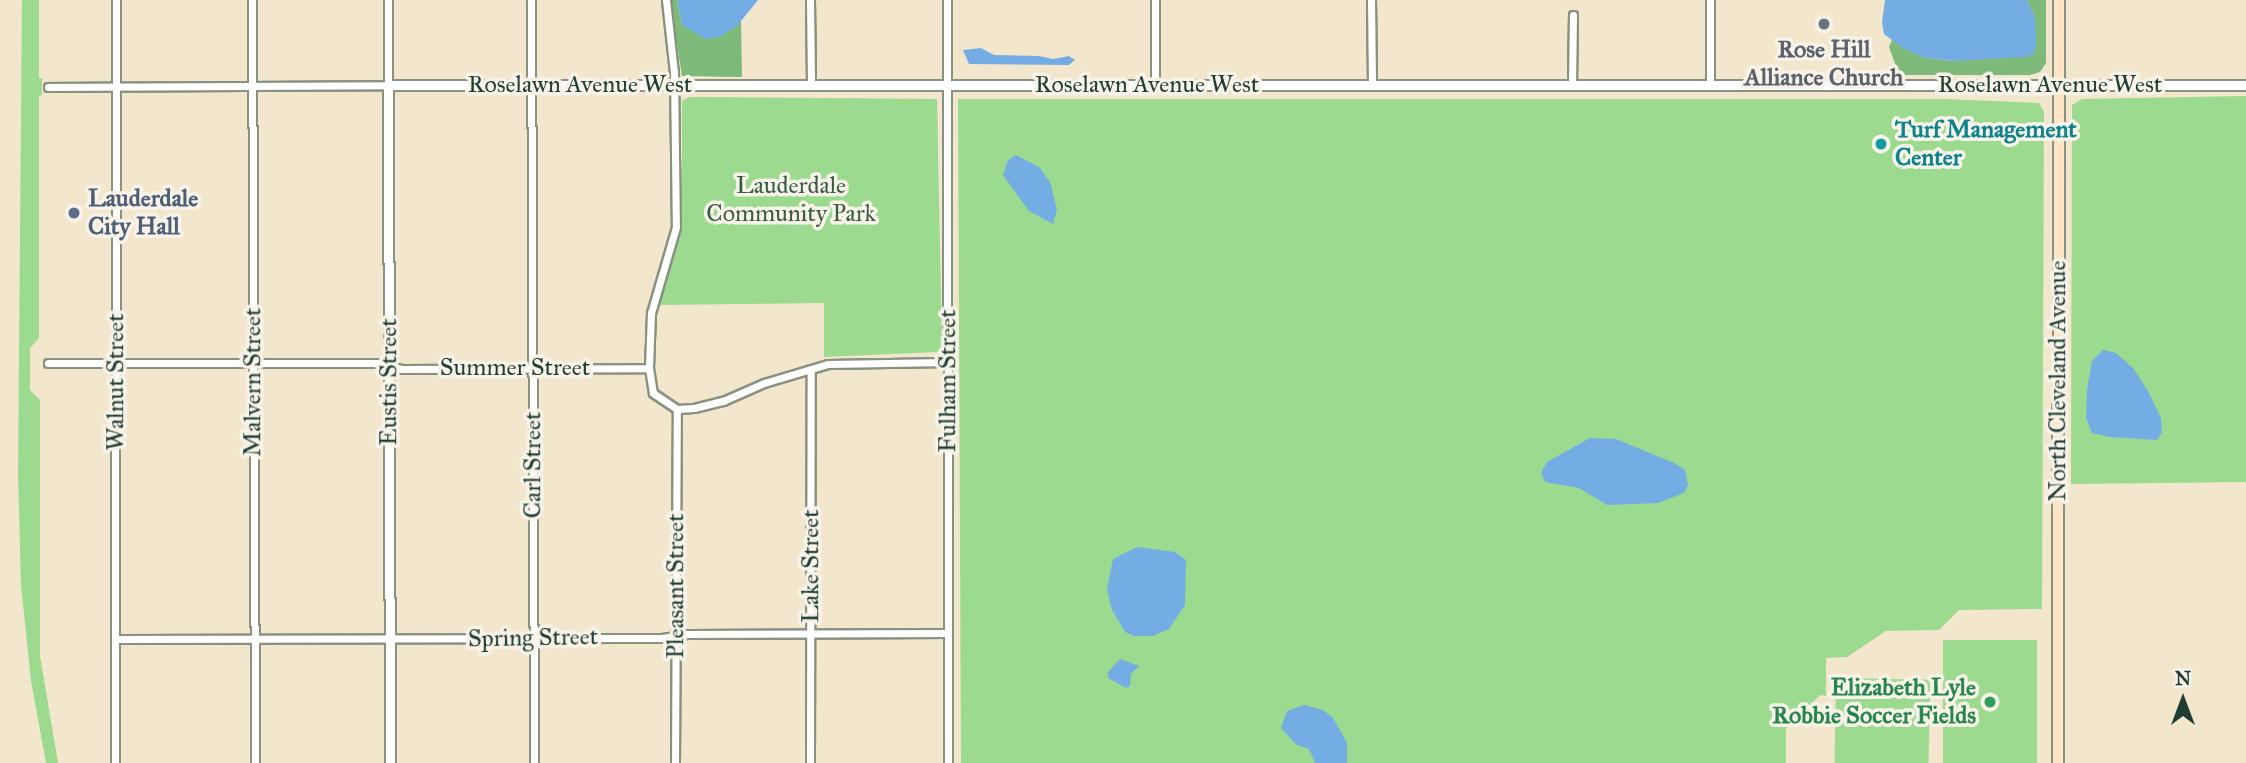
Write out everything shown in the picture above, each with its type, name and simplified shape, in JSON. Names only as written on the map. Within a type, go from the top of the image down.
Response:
[{"type":"main road","name":"North Cleveland Avenue","points":[[2058,763],[2059,0]]},
{"type":"street","name":"Walnut Street","points":[[115,763],[116,0]]},
{"type":"street","name":"Malvern Street","points":[[252,0],[255,763]]},
{"type":"street","name":"Eustis Street","points":[[388,0],[390,763]]},
{"type":"street","name":"Carl Street","points":[[531,0],[534,763]]},
{"type":"street","points":[[666,0],[674,72],[676,227],[650,313],[649,368],[653,393],[677,409],[715,404],[811,369],[843,362],[948,362]]},
{"type":"street","points":[[810,0],[811,85]]},
{"type":"street","name":"Fulham Street","points":[[947,0],[948,763]]},
{"type":"street","points":[[1155,0],[1155,85]]},
{"type":"street","points":[[1371,0],[1371,85]]},
{"type":"street","points":[[1710,0],[1710,85]]},
{"type":"street","points":[[1572,85],[1573,15]]},
{"type":"street","name":"Roselawn Avenue West","points":[[48,87],[2246,85]]},
{"type":"street","name":"Summer Street","points":[[48,363],[378,363],[402,369],[649,368]]},
{"type":"street","name":"Lake Street","points":[[810,763],[811,369]]},
{"type":"street","name":"Pleasant Street","points":[[675,763],[677,409]]},
{"type":"street","name":"Spring Street","points":[[117,639],[948,633]]},
{"type":"green space","points":[[22,0],[39,0],[39,78],[42,79],[42,95],[39,96],[39,338],[30,348],[30,390],[40,400],[40,656],[58,763],[46,763],[31,681],[21,585],[18,474]]},
{"type":"green space","points":[[670,0],[677,0],[682,25],[737,26],[741,21],[742,77],[682,76]]},
{"type":"green space","points":[[2027,0],[2046,0],[2046,63],[2040,72],[2030,75],[1899,75],[1889,47],[1892,40],[1925,58],[1953,61],[2033,54],[2035,17]]},
{"type":"green space","points":[[2246,96],[2246,482],[2071,484],[2072,105],[2082,99]]},
{"type":"green space","name":"Lauderdale Community Park","points":[[689,97],[937,99],[942,348],[938,352],[824,357],[824,303],[658,305],[682,230],[682,101]]},
{"type":"green space","points":[[958,99],[1944,99],[2039,103],[2044,112],[2042,609],[1959,610],[1939,630],[1886,631],[1847,657],[1826,658],[1826,696],[1820,695],[1786,729],[1786,763],[961,763]]},
{"type":"green space","name":"Elizabeth Lyle Robbie Soccer Fields","points":[[1943,640],[2037,640],[2037,763],[1943,763]]},
{"type":"green space","name":"Elizabeth Lyle Robbie Soccer Fields","points":[[1836,678],[1930,680],[1929,763],[1835,763]]},
{"type":"water","points":[[677,0],[758,0],[737,26],[719,37],[705,39],[682,25]]},
{"type":"water","points":[[1885,0],[2027,0],[2035,17],[2036,47],[2033,55],[2026,57],[1953,61],[1925,58],[1903,48],[1884,34],[1882,22]]},
{"type":"water","points":[[981,48],[994,55],[1053,59],[1069,56],[1075,60],[1069,65],[969,64],[963,50]]},
{"type":"water","points":[[1016,155],[1039,167],[1050,182],[1057,209],[1053,224],[1029,211],[1003,175],[1008,160]]},
{"type":"water","points":[[2103,350],[2116,353],[2133,368],[2148,391],[2161,418],[2162,432],[2157,440],[2092,433],[2086,418],[2087,390],[2092,361]]},
{"type":"water","points":[[1590,438],[1616,439],[1674,463],[1685,470],[1688,485],[1684,493],[1658,503],[1607,505],[1579,488],[1545,482],[1541,473],[1547,462]]},
{"type":"water","points":[[1137,547],[1175,552],[1186,560],[1185,605],[1169,629],[1153,636],[1134,636],[1125,632],[1112,610],[1107,589],[1113,559]]},
{"type":"water","points":[[1120,659],[1139,666],[1131,674],[1130,686],[1126,688],[1108,678],[1108,672]]},
{"type":"water","points":[[1304,705],[1323,710],[1333,718],[1347,743],[1347,763],[1315,763],[1309,749],[1297,745],[1281,728],[1287,711]]},
{"type":"place","name":"Rose Hill Alliance Church","points":[[1824,24]]},
{"type":"place","name":"Turf Management Center","points":[[1881,144]]},
{"type":"place","name":"Lauderdale City Hall","points":[[74,213]]},
{"type":"place","name":"Elizabeth Lyle Robbie Soccer Fields","points":[[1990,702]]}]
